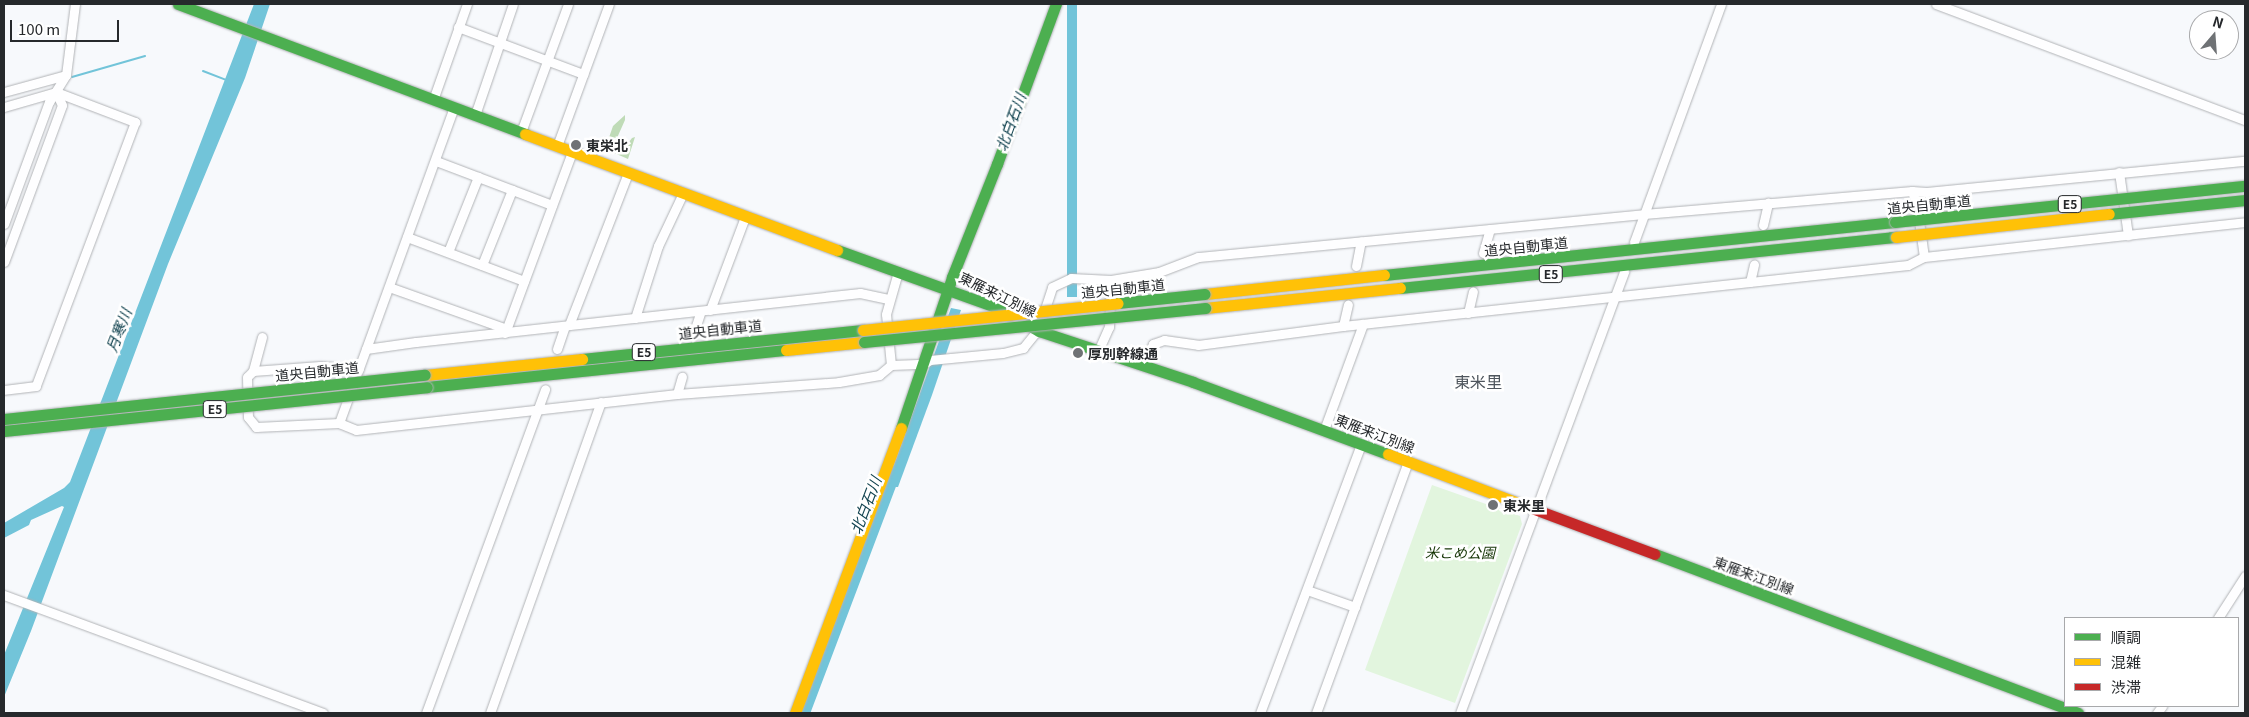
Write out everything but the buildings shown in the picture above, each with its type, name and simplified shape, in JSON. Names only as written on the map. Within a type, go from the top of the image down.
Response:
[{"type":"main road","points":[[178,4],[745,217],[948,290],[927,362],[795,713]]},
{"type":"main road","name":"東雁来江別線","points":[[1056,4],[948,290],[995,307],[1039,331],[1099,349],[1324,430],[2078,713]]},
{"type":"main road","name":"道央自動車道","points":[[4,419],[2245,186]]},
{"type":"main road","name":"道央自動車道","points":[[4,432],[2245,200]]},
{"type":"street","points":[[4,224],[49,102],[66,75],[75,4]]},
{"type":"street","points":[[434,100],[467,4]]},
{"type":"street","points":[[476,115],[513,4]]},
{"type":"street","points":[[521,132],[568,4]]},
{"type":"street","points":[[557,146],[609,4]]},
{"type":"street","points":[[1634,242],[1721,4]]},
{"type":"street","points":[[1936,4],[2245,120]]},
{"type":"street","points":[[458,28],[583,74]]},
{"type":"street","points":[[4,92],[66,75]]},
{"type":"street","points":[[4,262],[62,105],[56,92]]},
{"type":"street","points":[[4,107],[56,92],[135,122],[36,386],[4,390]]},
{"type":"street","points":[[339,423],[436,161],[454,107]]},
{"type":"street","points":[[506,331],[572,152]]},
{"type":"street","points":[[436,161],[552,205]]},
{"type":"street","points":[[262,338],[253,371],[247,376],[248,417],[256,427],[339,423],[356,430],[677,394],[839,382],[879,375],[891,365],[1003,353],[1023,348],[1039,331],[1052,287],[1071,278],[1111,280],[1159,272],[1198,257],[1644,214],[1912,191],[1926,192],[2245,161]]},
{"type":"street","points":[[2119,172],[2128,235]]},
{"type":"street","points":[[558,349],[628,173]]},
{"type":"street","points":[[448,252],[478,177]]},
{"type":"street","points":[[482,265],[512,190]]},
{"type":"street","points":[[1912,191],[1917,206],[1924,257]]},
{"type":"street","points":[[635,318],[658,246],[682,193]]},
{"type":"street","points":[[1763,225],[1768,203]]},
{"type":"street","points":[[693,335],[745,217]]},
{"type":"street","points":[[1144,365],[1153,344],[1164,340],[1198,345],[1343,326],[1908,265],[1924,257],[2245,222]]},
{"type":"street","points":[[1484,253],[1490,229]]},
{"type":"street","points":[[407,237],[524,281]]},
{"type":"street","points":[[1356,266],[1361,241]]},
{"type":"street","points":[[1750,282],[1754,264]]},
{"type":"street","points":[[1460,713],[1624,271]]},
{"type":"street","points":[[891,365],[886,314],[898,272]]},
{"type":"street","points":[[1099,349],[1109,327],[1111,280]]},
{"type":"street","points":[[389,286],[506,331]]},
{"type":"street","points":[[1468,313],[1473,292]]},
{"type":"street","points":[[366,349],[506,331],[567,326],[860,293],[889,300]]},
{"type":"street","points":[[1343,326],[1348,305]]},
{"type":"street","points":[[1324,430],[1363,324]]},
{"type":"street","points":[[253,371],[320,366],[359,369]]},
{"type":"street","points":[[677,394],[682,377]]},
{"type":"street","points":[[426,713],[545,389]]},
{"type":"street","points":[[490,713],[601,402]]},
{"type":"street","points":[[1260,713],[1361,444]]},
{"type":"street","points":[[1316,713],[1408,461]]},
{"type":"street","points":[[2219,617],[2245,576]]},
{"type":"street","points":[[1307,590],[1355,608]]},
{"type":"street","points":[[5,596],[323,713]]},
{"type":"green space","points":[[625,115],[625,120],[617,138],[629,142],[635,137],[628,159],[605,149],[613,126]]},
{"type":"green space","name":"米こめ公園","points":[[1432,485],[1520,516],[1522,524],[1455,703],[1365,670]]},
{"type":"water","points":[[254,4],[270,4],[245,78],[168,264],[31,631],[4,697],[4,655],[64,507],[62,506],[31,520],[29,525],[4,538],[4,523],[64,488],[70,482]]},
{"type":"water","points":[[1067,4],[1077,4],[1077,297],[1067,297]]},
{"type":"water","points":[[951,308],[961,310],[932,395],[898,487],[886,487]]},
{"type":"waterway","points":[[72,77],[145,56]]},
{"type":"waterway","points":[[203,71],[227,80]]},
{"type":"waterway","name":"北白石川","points":[[804,713],[895,472]]},
{"type":"traffic: fast","points":[[178,4],[525,134]]},
{"type":"traffic: fast","points":[[901,428],[952,277],[997,164],[1056,4]]},
{"type":"traffic: fast","points":[[1895,222],[2245,186]]},
{"type":"traffic: fast","points":[[2109,214],[2245,200]]},
{"type":"traffic: fast","points":[[1384,275],[1895,222]]},
{"type":"traffic: fast","points":[[1400,288],[1896,237]]},
{"type":"traffic: fast","points":[[837,250],[995,307],[1010,315]]},
{"type":"traffic: fast","points":[[1118,303],[1205,294]]},
{"type":"traffic: fast","points":[[864,342],[1205,308]]},
{"type":"traffic: fast","points":[[1028,325],[1039,331],[1193,382],[1388,454]]},
{"type":"traffic: fast","points":[[582,359],[863,330]]},
{"type":"traffic: fast","points":[[427,387],[786,350]]},
{"type":"traffic: fast","points":[[4,419],[425,375]]},
{"type":"traffic: fast","points":[[4,431],[427,387]]},
{"type":"traffic: fast","points":[[1655,554],[2078,713]]},
{"type":"traffic: slow","points":[[525,134],[837,250]]},
{"type":"traffic: slow","points":[[1896,237],[2109,214]]},
{"type":"traffic: slow","points":[[1205,294],[1384,275]]},
{"type":"traffic: slow","points":[[1205,308],[1400,288]]},
{"type":"traffic: slow","points":[[863,330],[1118,303]]},
{"type":"traffic: slow","points":[[786,350],[864,342]]},
{"type":"traffic: slow","points":[[425,375],[582,359]]},
{"type":"traffic: slow","points":[[795,713],[901,428]]},
{"type":"traffic: slow","points":[[1388,454],[1529,507]]},
{"type":"traffic: jam","points":[[1529,507],[1655,554]]},
{"type":"place","name":"東栄北","points":[[576,145]]},
{"type":"place","name":"厚別幹線通","points":[[1078,353]]},
{"type":"place","name":"東米里","points":[[1493,505]]},
{"type":"district","name":"東米里","points":[[1478,381]]},
{"type":"water label","name":"月寒川","points":[[118,330]]}]
